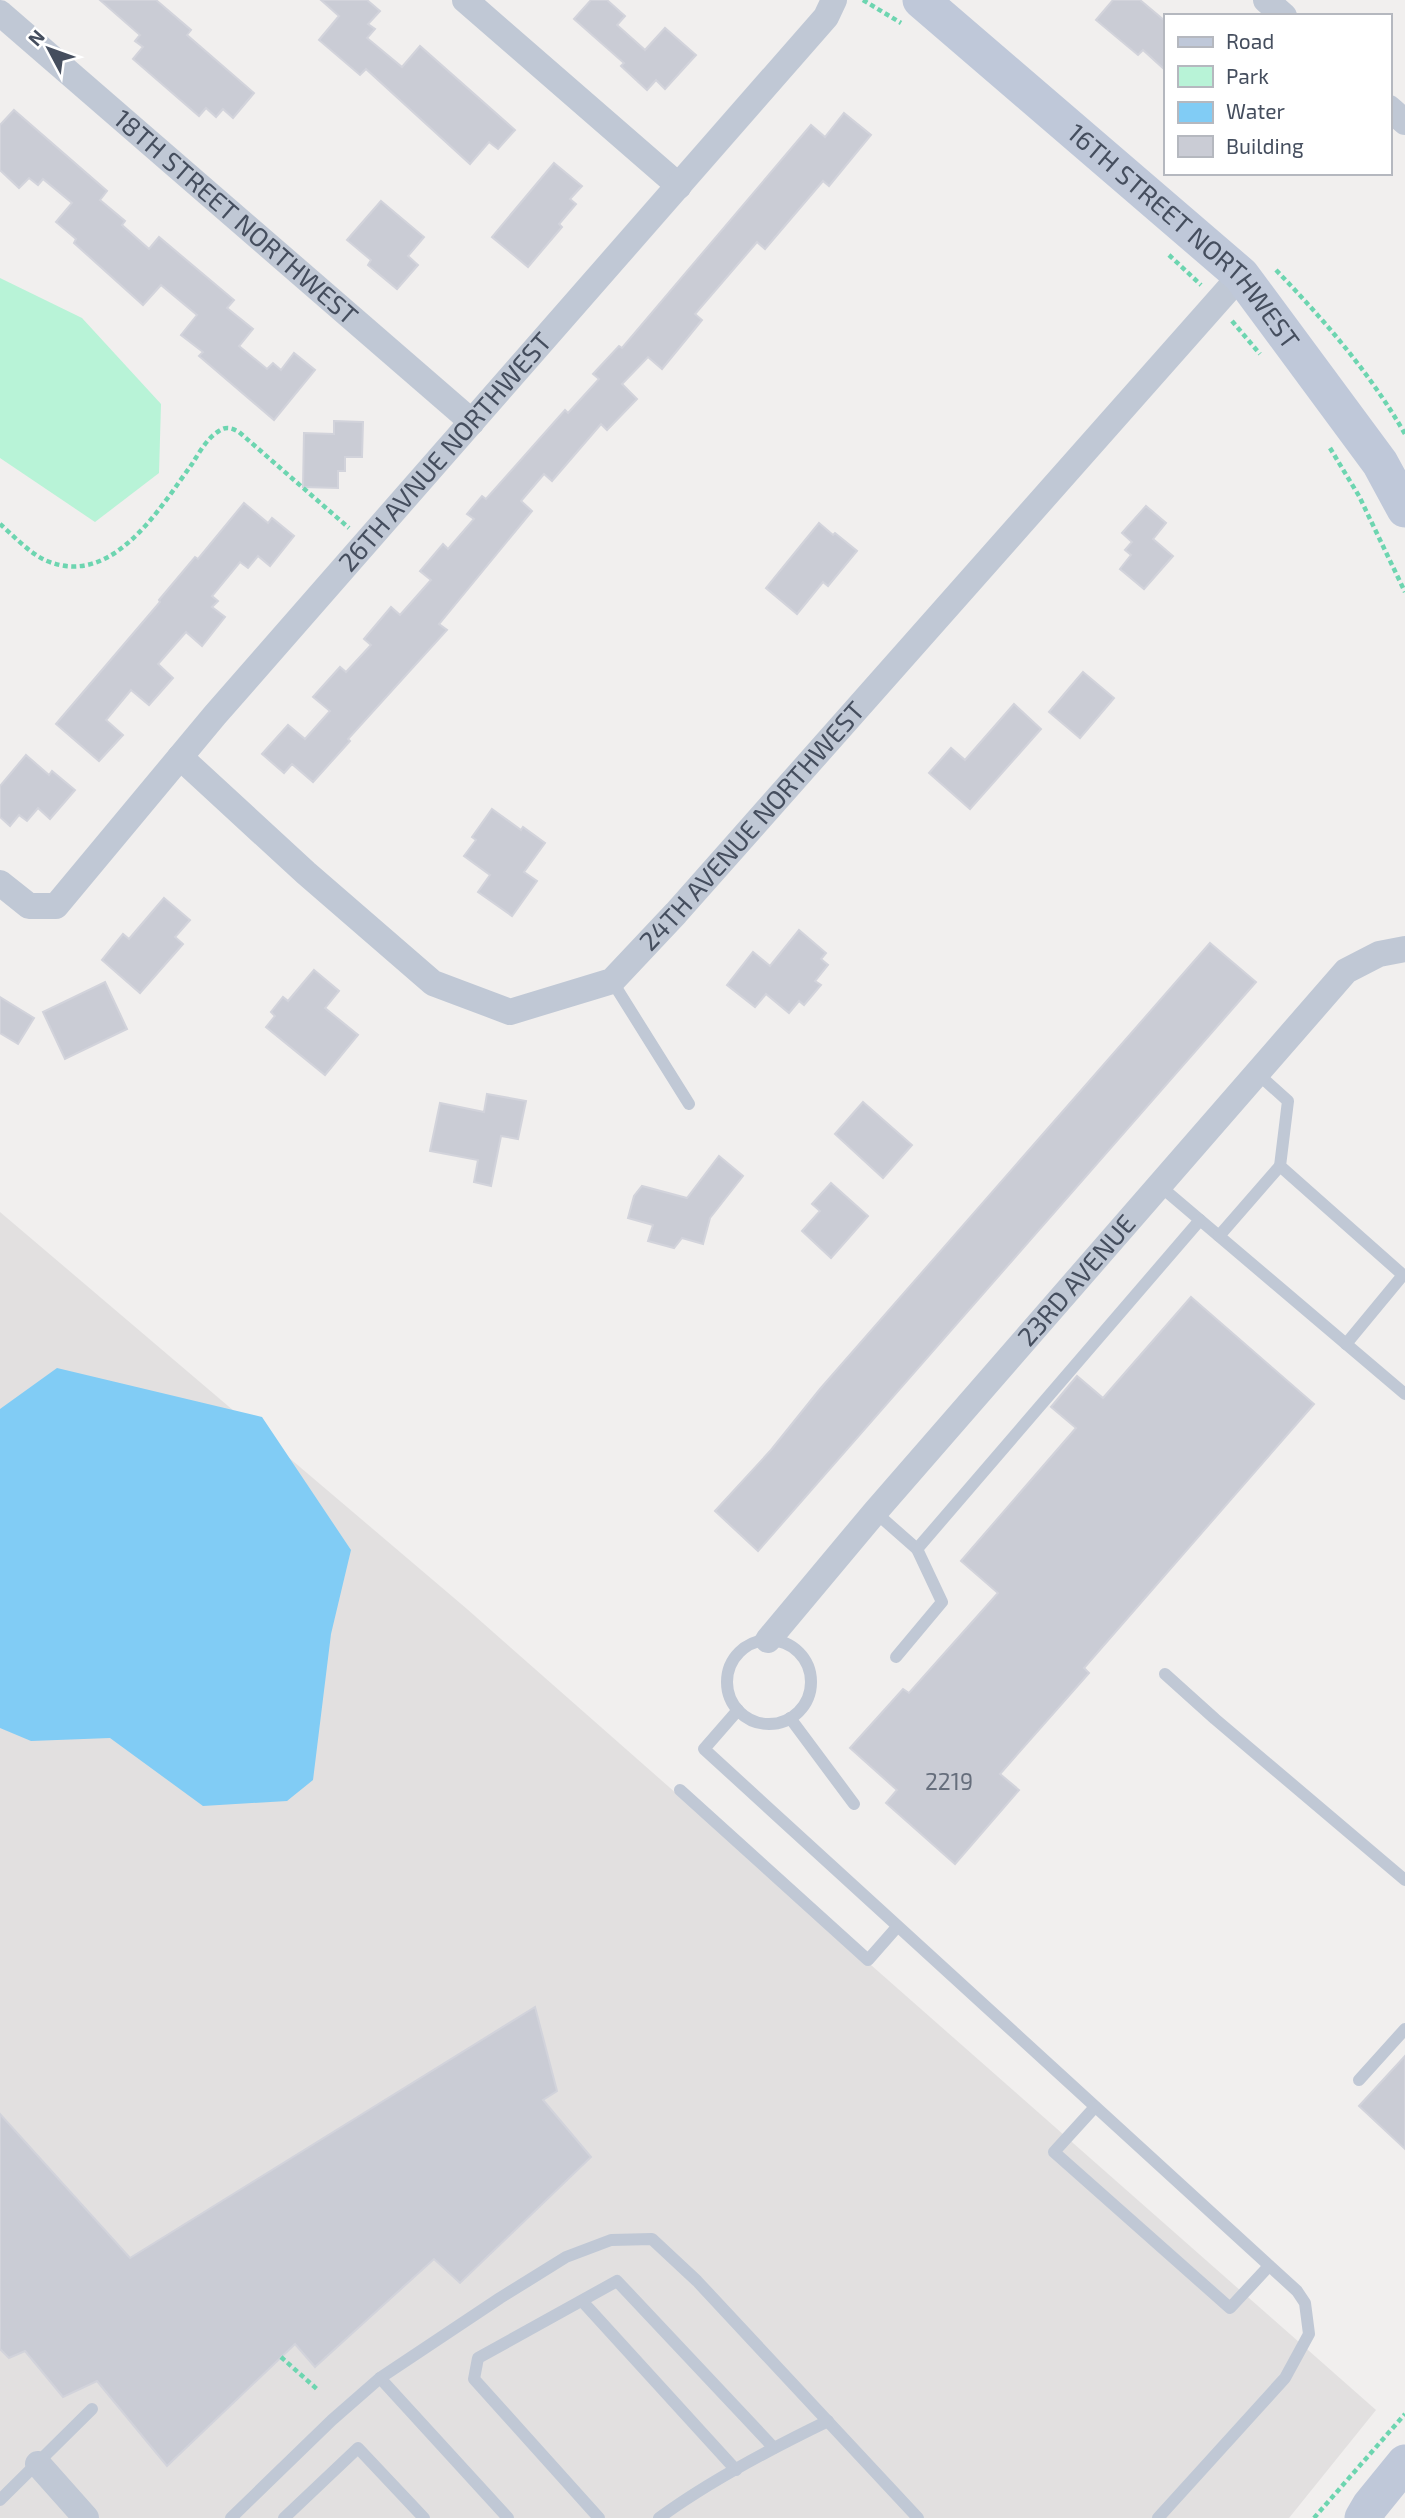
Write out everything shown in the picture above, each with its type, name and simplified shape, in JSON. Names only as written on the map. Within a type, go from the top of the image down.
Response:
[{"type":"street","points":[[465,0],[679,186]]},
{"type":"street","name":"26TH AVNUE NORTHWEST","points":[[0,883],[29,906],[56,906],[180,757],[366,542],[826,17],[834,0]]},
{"type":"street","points":[[1266,0],[1282,14]]},
{"type":"street","name":"18TH STREET NORTHWEST","points":[[0,13],[472,422]]},
{"type":"street","name":"16TH STREET NORTHWEST","points":[[914,14],[1241,275],[1380,463],[1405,509]]},
{"type":"street","points":[[1391,110],[1405,122]]},
{"type":"street","name":"24TH AVENUE NORTHWEST","points":[[180,757],[306,873],[433,983],[510,1012],[612,981],[676,914],[1241,275]]},
{"type":"street","name":"23RD AVENUE","points":[[768,1640],[875,1512],[1346,971],[1379,954],[1405,949]]},
{"type":"street","points":[[1363,2518],[1405,2463]]},
{"type":"street","points":[[38,2464],[86,2518]]},
{"type":"lane","points":[[612,981],[689,1104]]},
{"type":"lane","points":[[1219,1236],[1280,1166],[1288,1101],[1258,1074]]},
{"type":"lane","points":[[1280,1166],[1403,1275],[1346,1344]]},
{"type":"lane","points":[[1160,1186],[1405,1394]]},
{"type":"lane","points":[[917,1549],[1200,1220]]},
{"type":"lane","points":[[875,1512],[917,1549],[942,1602],[896,1657]]},
{"type":"lane","points":[[768,1640],[782,1642],[803,1657],[811,1684],[808,1697],[800,1709],[790,1718],[776,1723],[762,1723],[738,1710],[727,1685],[733,1659],[755,1642],[768,1640]]},
{"type":"lane","points":[[1165,1674],[1404,1877]]},
{"type":"lane","points":[[738,1710],[704,1749],[1297,2291],[1305,2303],[1309,2334],[1284,2378],[1158,2518]]},
{"type":"lane","points":[[790,1718],[854,1804]]},
{"type":"lane","points":[[680,1790],[868,1960],[897,1927]]},
{"type":"lane","points":[[1359,2080],[1405,2029]]},
{"type":"lane","points":[[1095,2107],[1054,2152],[1230,2308],[1269,2266]]},
{"type":"lane","points":[[231,2518],[332,2420],[380,2378],[500,2298],[566,2257],[611,2240],[652,2239],[697,2281],[918,2518]]},
{"type":"lane","points":[[599,2518],[474,2379],[478,2358],[617,2281],[774,2448]]},
{"type":"lane","points":[[582,2301],[736,2470]]},
{"type":"lane","points":[[380,2378],[508,2518]]},
{"type":"lane","points":[[0,2500],[92,2409]]},
{"type":"lane","points":[[659,2518],[774,2448],[828,2421]]},
{"type":"lane","points":[[284,2518],[358,2448],[424,2518]]},
{"type":"path","points":[[863,0],[914,14]]},
{"type":"path","points":[[1166,252],[1216,303],[1266,361]]},
{"type":"path","points":[[0,524],[47,561],[75,566],[104,559],[136,537],[161,507],[209,439],[220,429],[230,428],[239,432],[366,542]]},
{"type":"path","points":[[1322,437],[1359,496],[1405,592]]},
{"type":"path","points":[[281,2357],[318,2390]]},
{"type":"path","points":[[1314,2518],[1405,2414]]},
{"type":"shaded area","points":[[0,1212],[467,1609],[1376,2410],[1289,2518],[0,2518]]},
{"type":"green space","points":[[0,278],[82,318],[161,404],[159,473],[95,522],[0,458]]},
{"type":"water","points":[[57,1368],[262,1417],[351,1550],[331,1634],[313,1780],[287,1801],[203,1806],[110,1738],[31,1741],[0,1728],[0,1409]]},
{"type":"building","points":[[100,0],[156,0],[191,30],[187,35],[254,93],[233,118],[223,109],[216,117],[206,108],[199,116],[133,59],[143,47],[135,41],[140,35]]},
{"type":"building","points":[[321,0],[367,0],[380,11],[368,24],[375,29],[367,38],[402,67],[420,46],[515,130],[498,149],[489,142],[470,164],[366,69],[360,75],[319,40],[339,16]]},
{"type":"building","points":[[591,0],[607,0],[625,16],[617,25],[645,50],[665,28],[696,55],[665,89],[656,80],[647,90],[621,66],[624,63],[574,19]]},
{"type":"building","points":[[1113,0],[1140,0],[1164,20],[1164,69],[1143,50],[1138,55],[1096,20]]},
{"type":"building","points":[[14,110],[107,191],[100,200],[125,221],[122,225],[149,249],[159,237],[234,300],[227,308],[253,329],[239,346],[267,369],[273,363],[281,370],[294,353],[315,370],[274,420],[199,356],[203,352],[181,335],[197,315],[161,285],[143,305],[74,243],[76,239],[56,222],[72,203],[43,179],[38,185],[29,178],[19,188],[0,170],[0,125]]},
{"type":"building","points":[[844,113],[871,135],[829,186],[823,181],[765,249],[757,242],[695,314],[702,320],[662,369],[648,357],[622,384],[637,399],[607,430],[601,424],[552,481],[544,474],[521,501],[532,511],[439,624],[447,630],[348,739],[350,741],[313,782],[292,764],[284,773],[262,754],[288,725],[305,739],[330,711],[313,697],[340,667],[346,672],[371,645],[364,639],[391,607],[400,615],[431,580],[420,571],[443,544],[448,549],[474,519],[467,514],[482,496],[486,499],[565,410],[568,413],[599,379],[593,374],[619,346],[622,348],[811,125],[825,137]]},
{"type":"building","points":[[554,163],[582,186],[570,199],[576,204],[559,224],[562,227],[528,267],[492,237]]},
{"type":"building","points":[[381,201],[424,237],[408,256],[418,265],[397,289],[368,265],[371,260],[347,240]]},
{"type":"building","points":[[334,421],[363,422],[362,457],[345,457],[345,471],[338,471],[338,488],[303,487],[304,433],[334,434]]},
{"type":"building","points":[[244,503],[268,523],[272,518],[294,536],[270,566],[258,556],[248,568],[240,562],[212,596],[218,601],[212,607],[225,617],[202,646],[186,632],[158,664],[173,678],[149,705],[131,690],[106,720],[123,735],[99,761],[56,724],[195,557],[198,559]]},
{"type":"building","points":[[1146,506],[1166,523],[1153,539],[1173,556],[1144,589],[1120,569],[1131,555],[1125,550],[1132,542],[1122,533]]},
{"type":"building","points":[[819,523],[857,551],[828,586],[823,582],[797,614],[766,588]]},
{"type":"building","points":[[1083,672],[1114,698],[1080,738],[1049,712]]},
{"type":"building","points":[[1014,704],[1041,729],[970,809],[929,773],[951,748],[965,760]]},
{"type":"building","points":[[26,755],[49,775],[52,771],[75,790],[50,819],[38,808],[27,821],[19,815],[10,826],[0,817],[0,786]]},
{"type":"building","points":[[492,809],[545,843],[524,872],[537,881],[512,916],[478,892],[490,875],[464,856],[476,840],[472,837]]},
{"type":"building","points":[[164,898],[190,920],[175,937],[183,944],[140,993],[102,960],[123,934],[129,939]]},
{"type":"building","points":[[799,930],[826,953],[821,959],[828,965],[815,981],[821,985],[804,1005],[799,1001],[789,1013],[766,994],[755,1007],[727,985],[753,952],[770,966]]},
{"type":"building","points":[[1210,943],[1256,982],[758,1551],[715,1511],[771,1450],[820,1389]]},
{"type":"building","points":[[314,970],[339,991],[325,1008],[358,1035],[325,1075],[266,1027],[275,1016],[271,1012],[283,997],[288,1001]]},
{"type":"building","points":[[105,982],[127,1029],[65,1059],[43,1012]]},
{"type":"building","points":[[0,997],[34,1018],[18,1044],[0,1033]]},
{"type":"building","points":[[487,1094],[526,1101],[518,1139],[501,1136],[491,1186],[474,1182],[478,1160],[430,1151],[440,1103],[484,1112]]},
{"type":"building","points":[[863,1102],[912,1145],[883,1178],[835,1134]]},
{"type":"building","points":[[719,1156],[743,1176],[710,1218],[703,1244],[682,1238],[674,1248],[648,1241],[653,1225],[628,1218],[634,1196],[642,1186],[687,1198]]},
{"type":"building","points":[[831,1183],[868,1216],[831,1258],[802,1231],[820,1211],[812,1204]]},
{"type":"building","points":[[1191,1297],[1314,1404],[1084,1668],[1089,1673],[1000,1774],[1019,1790],[955,1864],[886,1803],[897,1790],[850,1748],[903,1689],[909,1693],[998,1593],[961,1561],[1076,1428],[1051,1407],[1077,1376],[1103,1398]]},
{"type":"building","points":[[535,2007],[557,2091],[543,2100],[591,2157],[460,2283],[434,2259],[315,2367],[295,2344],[167,2466],[97,2381],[63,2397],[25,2351],[9,2358],[0,2349],[0,2114],[130,2258]]},
{"type":"building","points":[[1405,2056],[1405,2149],[1359,2106]]}]
